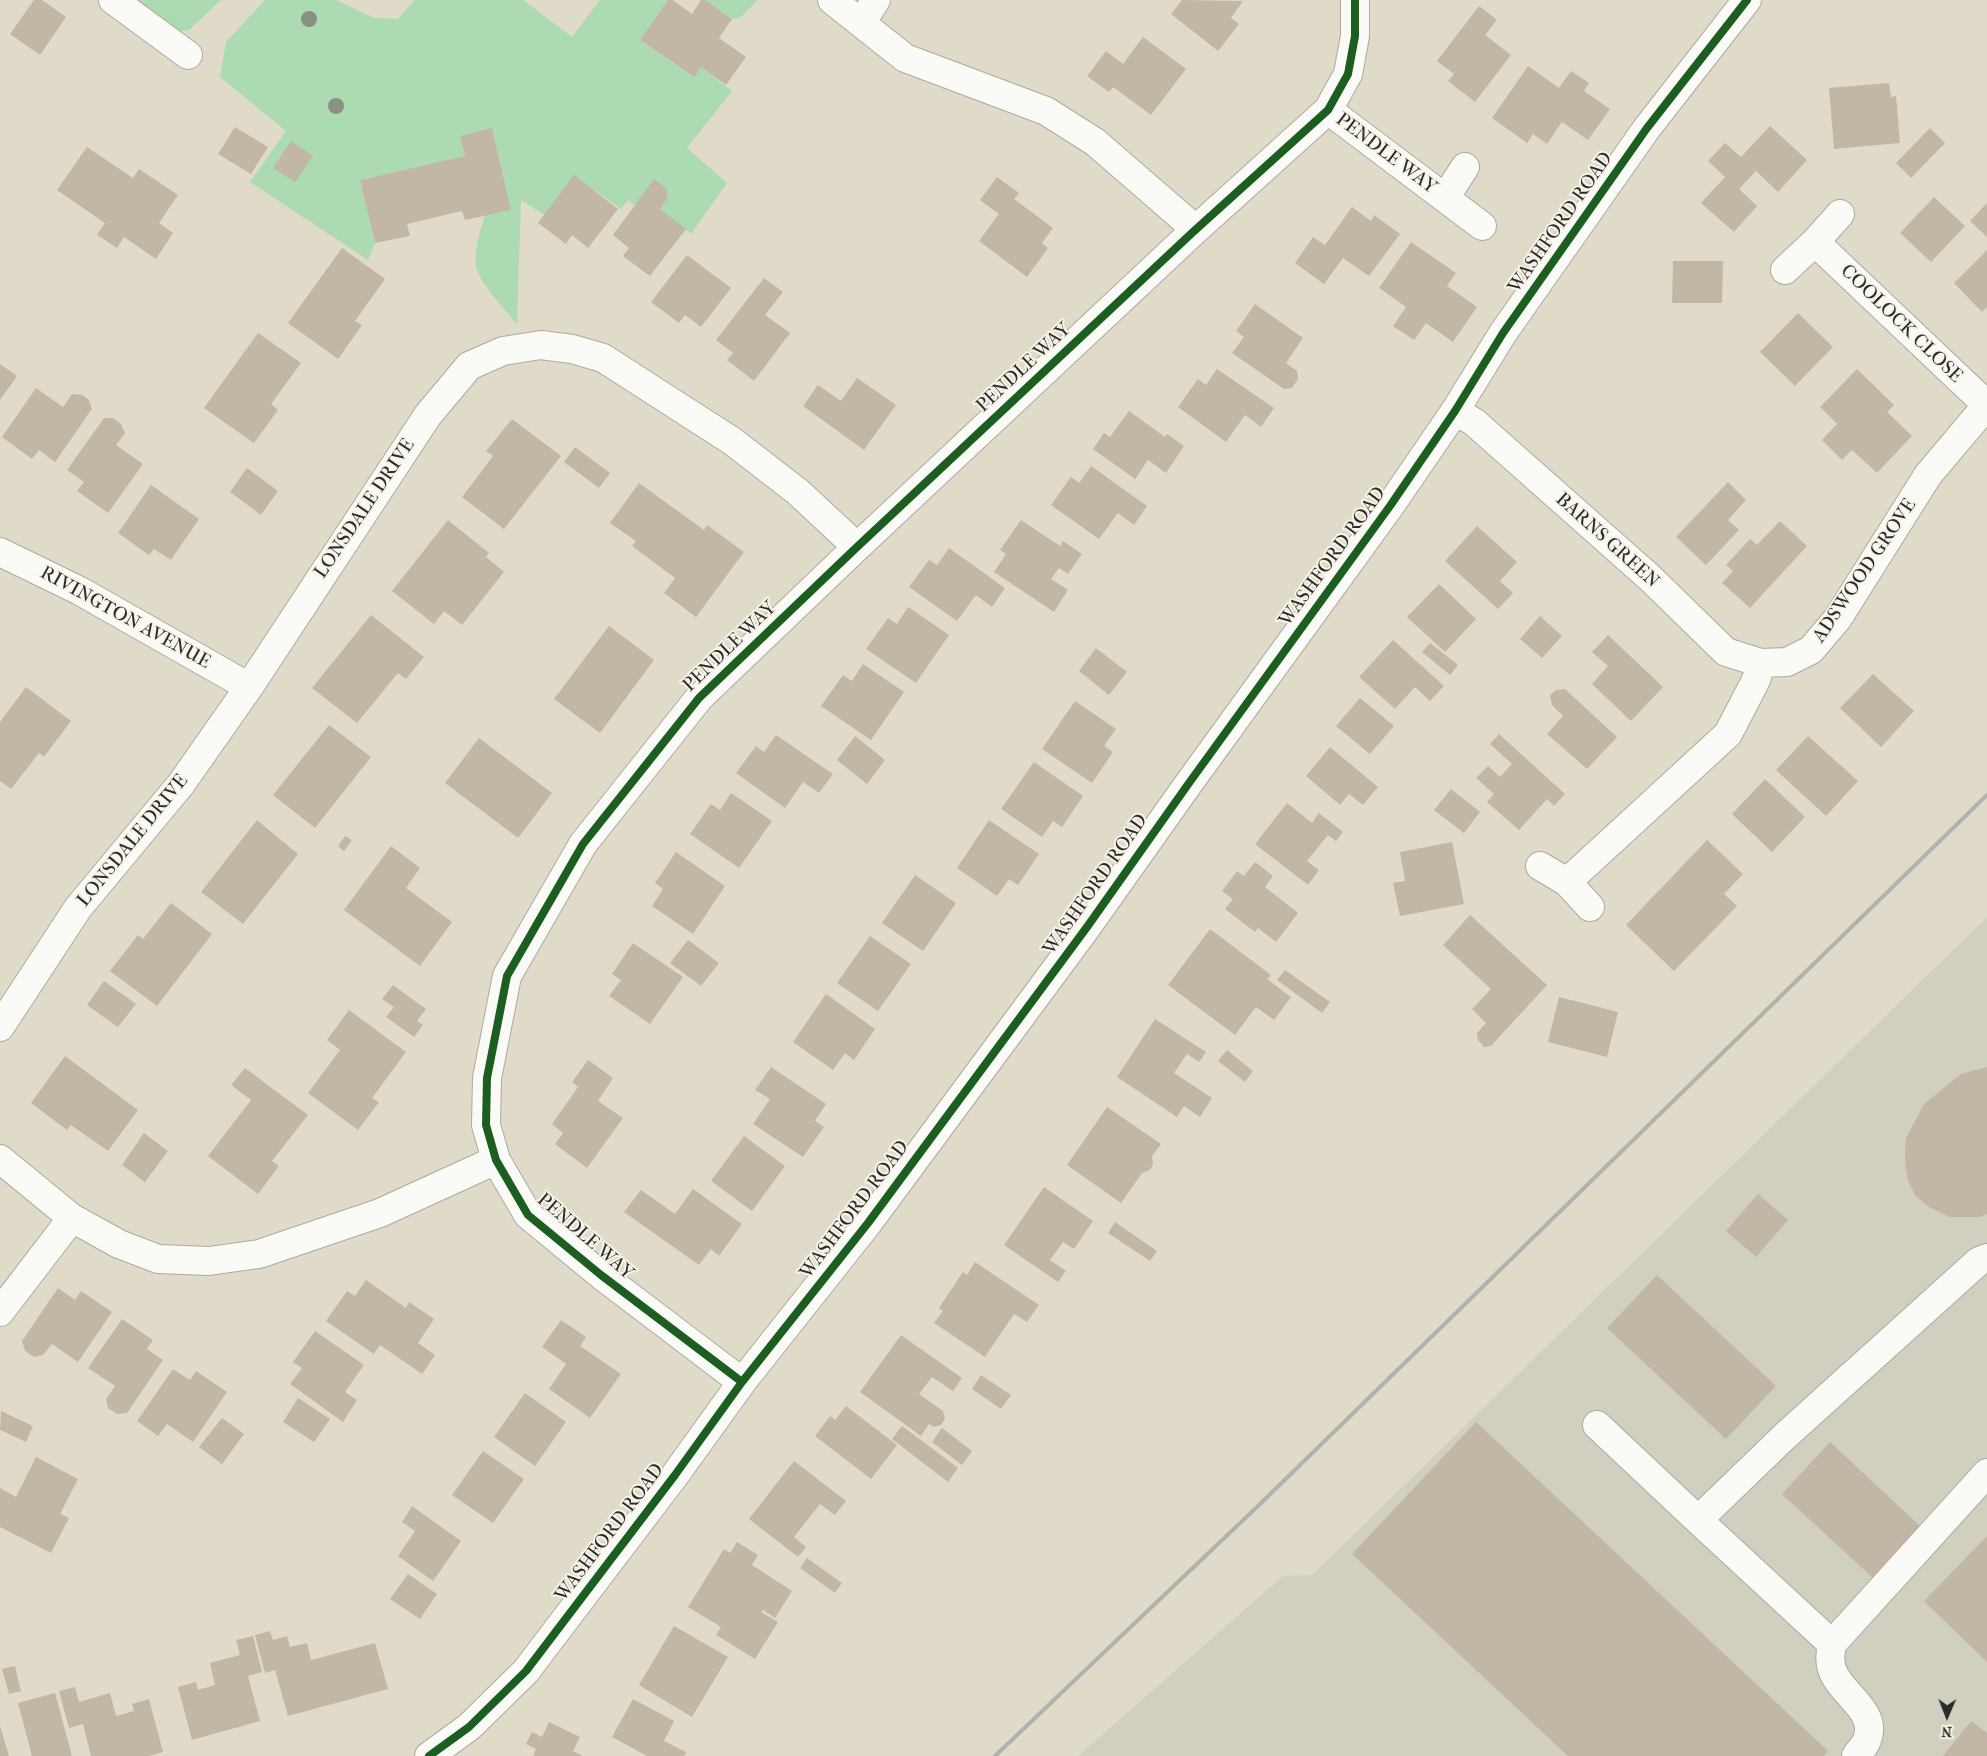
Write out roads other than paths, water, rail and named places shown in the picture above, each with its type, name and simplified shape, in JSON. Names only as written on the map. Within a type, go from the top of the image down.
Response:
[{"type":"street","points":[[113,0],[188,56]]},
{"type":"street","points":[[832,0],[869,11],[906,58],[1046,112],[1095,142],[1185,220],[1193,232]]},
{"type":"street","name":"PENDLE WAY","points":[[742,1382],[601,1275],[528,1215],[496,1160],[486,1125],[487,1078],[507,976],[584,844],[699,698],[1193,232],[1328,110],[1348,74],[1354,36],[1355,0]]},
{"type":"street","name":"WASHFORD ROAD","points":[[430,1756],[469,1727],[526,1671],[675,1475],[742,1382],[868,1223],[1081,935],[1188,783],[1390,506],[1456,411],[1503,334],[1647,128],[1747,0]]},
{"type":"street","name":"PENDLE WAY","points":[[1328,110],[1482,226]]},
{"type":"street","name":"PENDLE WAY","points":[[1444,198],[1465,167]]},
{"type":"street","points":[[1785,270],[1815,242],[1840,214]]},
{"type":"street","name":"COOLOCK CLOSE","points":[[1815,242],[1987,405]]},
{"type":"street","name":"LONSDALE DRIVE","points":[[0,1027],[78,908],[181,784],[249,687],[428,415],[469,366],[503,351],[541,345],[572,349],[603,358],[732,441],[798,492],[857,547]]},
{"type":"street","name":"ADSWOOD GROVE","points":[[1761,663],[1787,662],[1811,650],[1838,618],[1928,475],[1987,405]]},
{"type":"street","name":"BARNS GREEN","points":[[1456,411],[1474,422],[1642,571],[1726,652],[1761,663]]},
{"type":"street","name":"RIVINGTON AVENUE","points":[[0,552],[80,591],[249,687]]},
{"type":"street","points":[[1567,882],[1728,734],[1756,680],[1761,663]]},
{"type":"street","points":[[1540,866],[1567,882],[1590,907]]},
{"type":"street","points":[[0,1159],[72,1218],[119,1244],[158,1259],[209,1261],[258,1254],[380,1214],[496,1160]]},
{"type":"street","points":[[0,1312],[72,1218]]},
{"type":"street","points":[[1698,1520],[1785,1436],[1979,1261],[1987,1258]]},
{"type":"street","points":[[1598,1425],[1832,1644]]},
{"type":"street","points":[[1856,1756],[1867,1740],[1869,1725],[1862,1708],[1844,1690],[1834,1675],[1829,1660],[1832,1644],[1987,1474]]},
{"type":"railway","points":[[995,1756],[1259,1505],[1987,795]]}]
